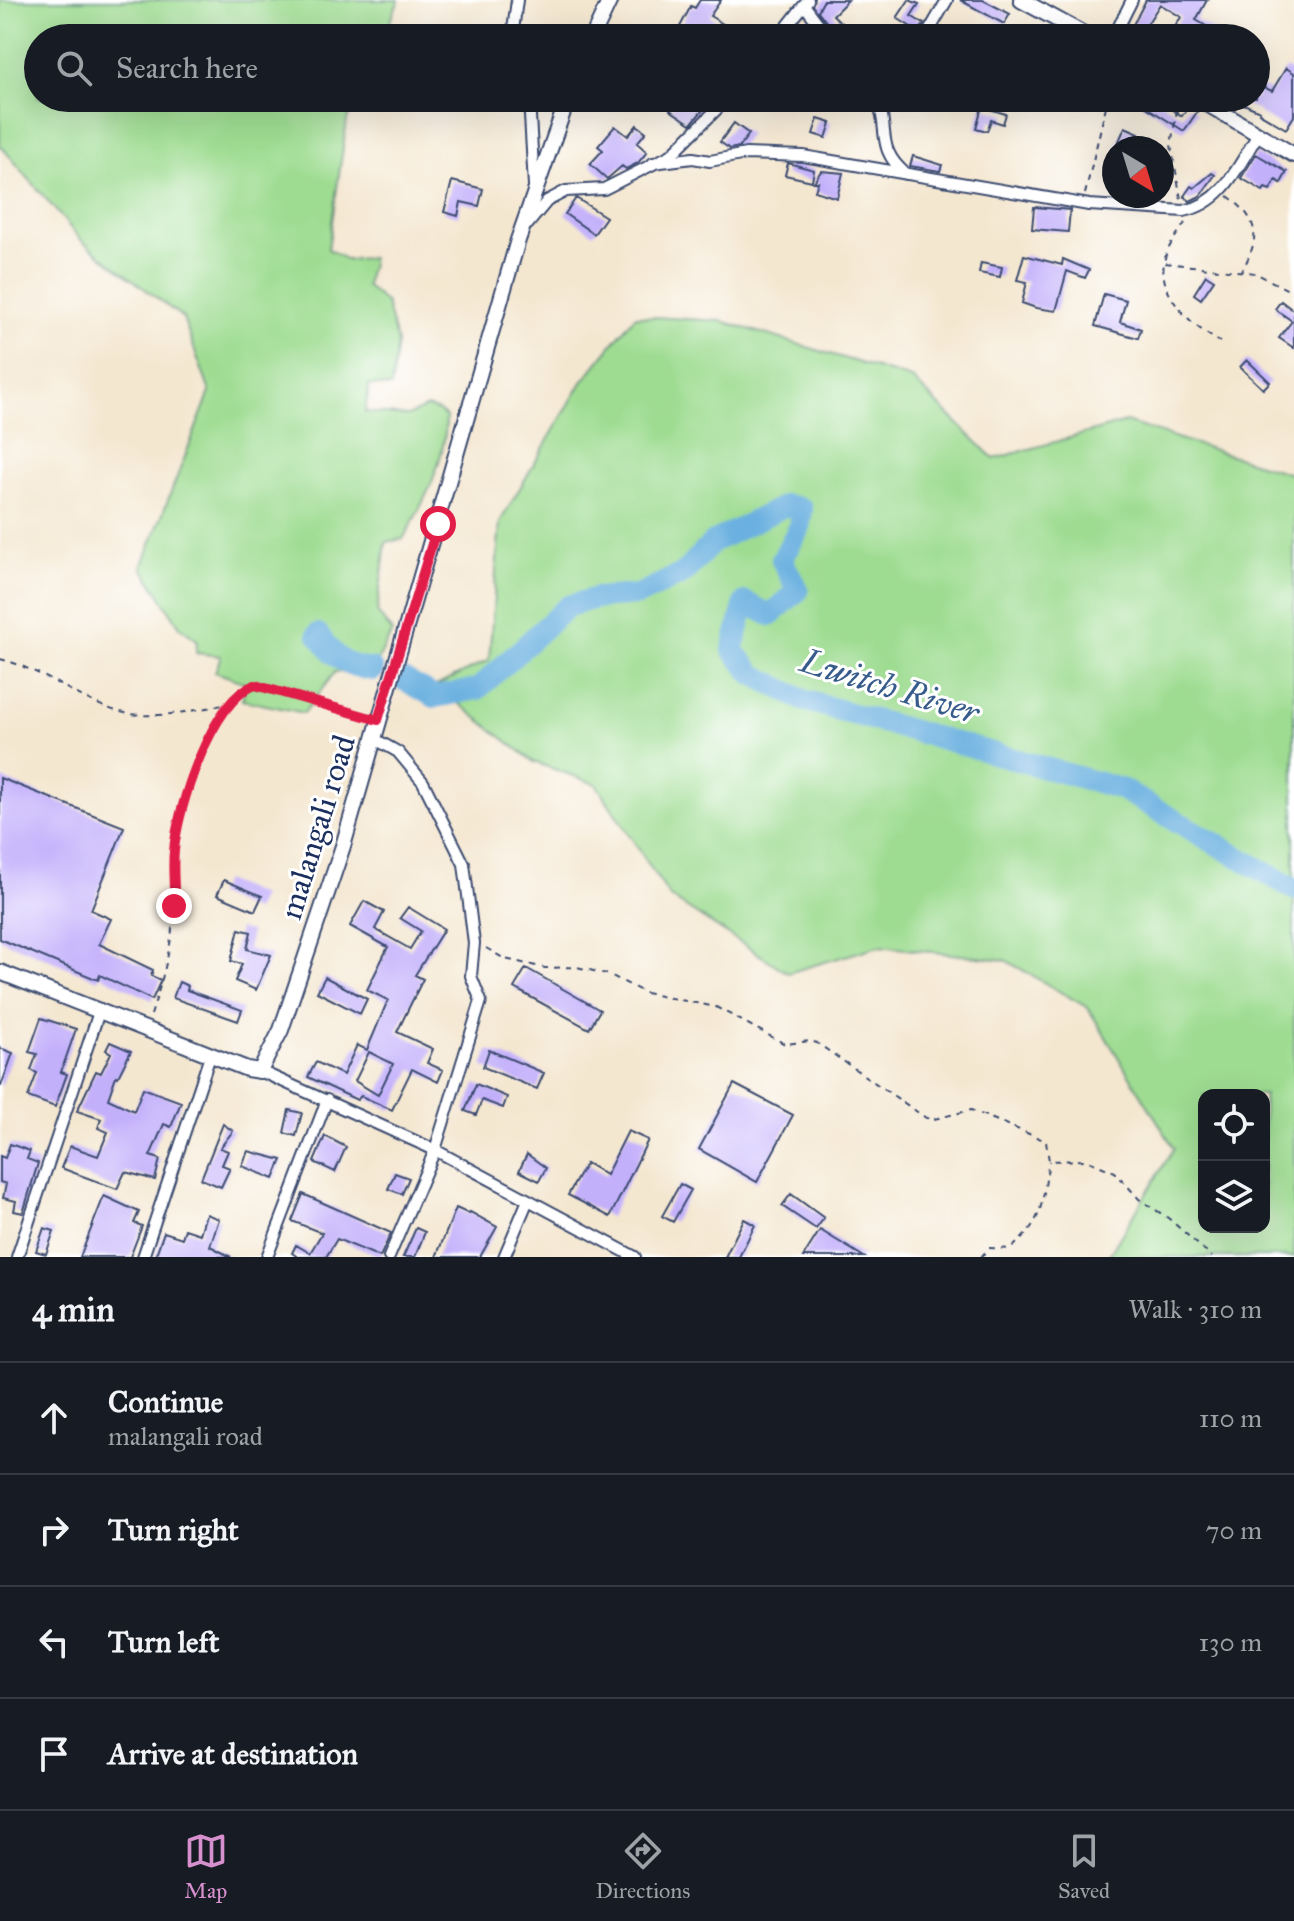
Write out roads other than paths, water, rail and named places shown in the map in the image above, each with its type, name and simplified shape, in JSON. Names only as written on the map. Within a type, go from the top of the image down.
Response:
[{"type":"street","points":[[514,24],[517,0]]},
{"type":"street","points":[[599,24],[610,0]]},
{"type":"street","points":[[933,24],[947,0]]},
{"type":"street","points":[[1021,0],[1065,24]]},
{"type":"street","points":[[1120,24],[1132,0]]},
{"type":"street","points":[[790,24],[807,3],[820,24]]},
{"type":"street","points":[[530,112],[535,196]]},
{"type":"street","name":"malangali road","points":[[260,1071],[269,1060],[299,981],[518,240],[563,112]]},
{"type":"street","points":[[518,240],[547,201],[566,191],[604,189],[681,148],[715,112]]},
{"type":"street","points":[[1222,112],[1294,155]]},
{"type":"street","points":[[881,114],[882,141],[907,175]]},
{"type":"street","points":[[653,163],[775,154],[1079,204],[1125,210],[1189,210],[1221,191],[1259,133]]},
{"type":"street","points":[[373,738],[398,752],[410,764],[433,799],[466,870],[474,943],[471,976],[481,996],[480,1012],[435,1150],[389,1257]]},
{"type":"street","points":[[0,972],[147,1027],[210,1056],[260,1071],[327,1100],[435,1150],[618,1253],[635,1257]]},
{"type":"street","points":[[17,1257],[100,1009]]},
{"type":"street","points":[[143,1257],[210,1056]]},
{"type":"street","points":[[267,1257],[327,1100]]},
{"type":"street","points":[[504,1257],[528,1200]]},
{"type":"waterway","name":"Lwitch River","points":[[404,680],[435,697],[478,689],[568,606],[596,598],[638,595],[684,573],[713,542],[786,505],[802,509],[799,528],[782,560],[798,591],[770,615],[745,602],[733,650],[753,674],[803,700],[1121,789],[1294,889]]},
{"type":"waterway","points":[[318,634],[341,660],[373,670]]}]
